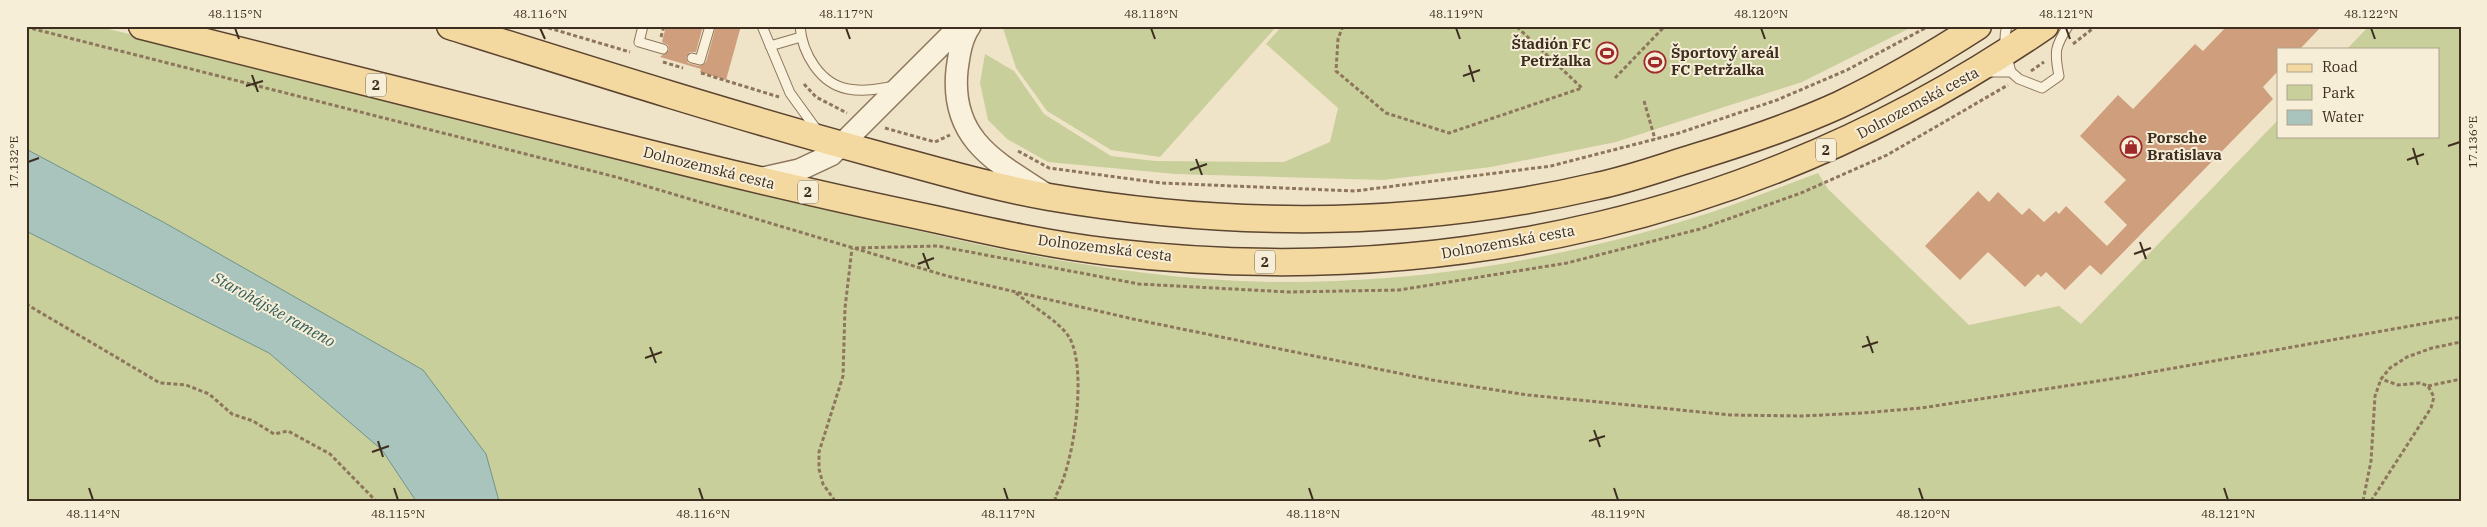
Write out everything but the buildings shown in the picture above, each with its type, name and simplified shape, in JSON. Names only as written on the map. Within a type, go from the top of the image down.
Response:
[{"type":"main road","name":"Dolnozemská cesta","points":[[142,26],[754,180],[1007,234],[1112,252],[1158,257],[1266,262],[1393,259],[1466,251],[1536,239],[1616,222],[1667,208],[1746,181],[1821,152],[1899,115],[1976,72],[2008,63],[2046,26]]},
{"type":"main road","name":"2","points":[[450,26],[651,90],[832,143],[952,175],[1050,197],[1157,211],[1293,220],[1388,218],[1508,204],[1633,177],[1788,126],[1840,104],[1936,52],[1978,26]]},
{"type":"street","points":[[754,180],[806,168],[826,158],[832,143],[901,85],[960,26]]},
{"type":"street","points":[[970,26],[962,46],[957,77],[958,108],[966,128],[987,154],[1050,197]]},
{"type":"lane","points":[[643,26],[639,42],[663,49]]},
{"type":"lane","points":[[692,58],[700,60],[710,26]]},
{"type":"lane","points":[[762,26],[790,93],[817,128],[832,143]]},
{"type":"lane","points":[[800,26],[803,46],[813,64],[827,80],[838,87],[871,90],[901,85]]},
{"type":"lane","points":[[2008,26],[2005,33],[2008,63],[2019,79],[2042,88],[2059,76],[2054,56],[2057,43],[2068,26]]},
{"type":"lane","points":[[770,46],[801,37]]},
{"type":"path","points":[[1343,26],[1338,39],[1336,71],[1386,113],[1449,133],[1582,88],[1516,26]]},
{"type":"path","points":[[1615,78],[1665,26]]},
{"type":"path","points":[[1011,148],[1049,168],[1152,182],[1355,190],[1551,166],[1655,139],[1786,96],[1847,70],[1929,26]]},
{"type":"path","points":[[26,27],[616,177],[902,264],[1015,292],[1133,319],[1367,367],[1528,395],[1730,415],[1793,416],[1911,409],[1997,397],[2461,317]]},
{"type":"path","points":[[1644,101],[1655,139]]},
{"type":"path","points":[[835,501],[823,484],[819,469],[819,452],[843,376],[845,308],[852,248]]},
{"type":"path","points":[[1015,292],[1069,336],[1077,358],[1072,454],[1062,485],[1055,497],[1056,501]]},
{"type":"path","points":[[26,304],[160,383],[186,385],[209,394],[232,414],[253,421],[274,434],[288,431],[311,443],[341,464],[376,501]]},
{"type":"path","points":[[2364,501],[2371,461],[2375,396],[2381,379],[2390,368],[2407,357],[2432,348],[2461,342]]},
{"type":"path","points":[[2381,379],[2398,385],[2420,383],[2428,386],[2461,379]]},
{"type":"path","points":[[2371,501],[2431,408],[2434,397],[2428,386]]},
{"type":"green space","points":[[26,26],[97,26],[941,236],[1019,253],[1098,267],[1177,276],[1256,282],[1336,281],[1427,274],[1517,261],[1650,231],[1725,208],[1818,173],[1828,189],[1969,325],[2059,306],[2081,324],[2277,121],[2277,138],[2440,138],[2440,48],[2348,48],[2369,26],[2461,26],[2461,501],[499,501],[486,454],[423,370],[165,223],[26,149]]},
{"type":"green space","points":[[1005,26],[1277,26],[1160,157],[1111,150],[1047,111],[1016,68],[1003,28]]},
{"type":"green space","points":[[1282,26],[1914,26],[1802,82],[1616,142],[1491,167],[1383,180],[1175,174],[1048,162],[1007,139],[988,120],[980,83],[985,54],[1014,71],[1044,114],[1111,156],[1155,161],[1284,162],[1330,142],[1338,108],[1266,44]]},
{"type":"green space","points":[[26,231],[269,353],[382,450],[416,501],[26,501]]},
{"type":"water","name":"Starohájske rameno","points":[[26,149],[165,223],[423,370],[486,454],[499,501],[416,501],[382,450],[269,353],[26,231]]},
{"type":"place","name":"Štadión FC Petržalka","points":[[1607,53]]},
{"type":"place","name":"Športový areál FC Petržalka","points":[[1655,62]]},
{"type":"place","name":"Porsche Bratislava","points":[[2131,147]]}]
